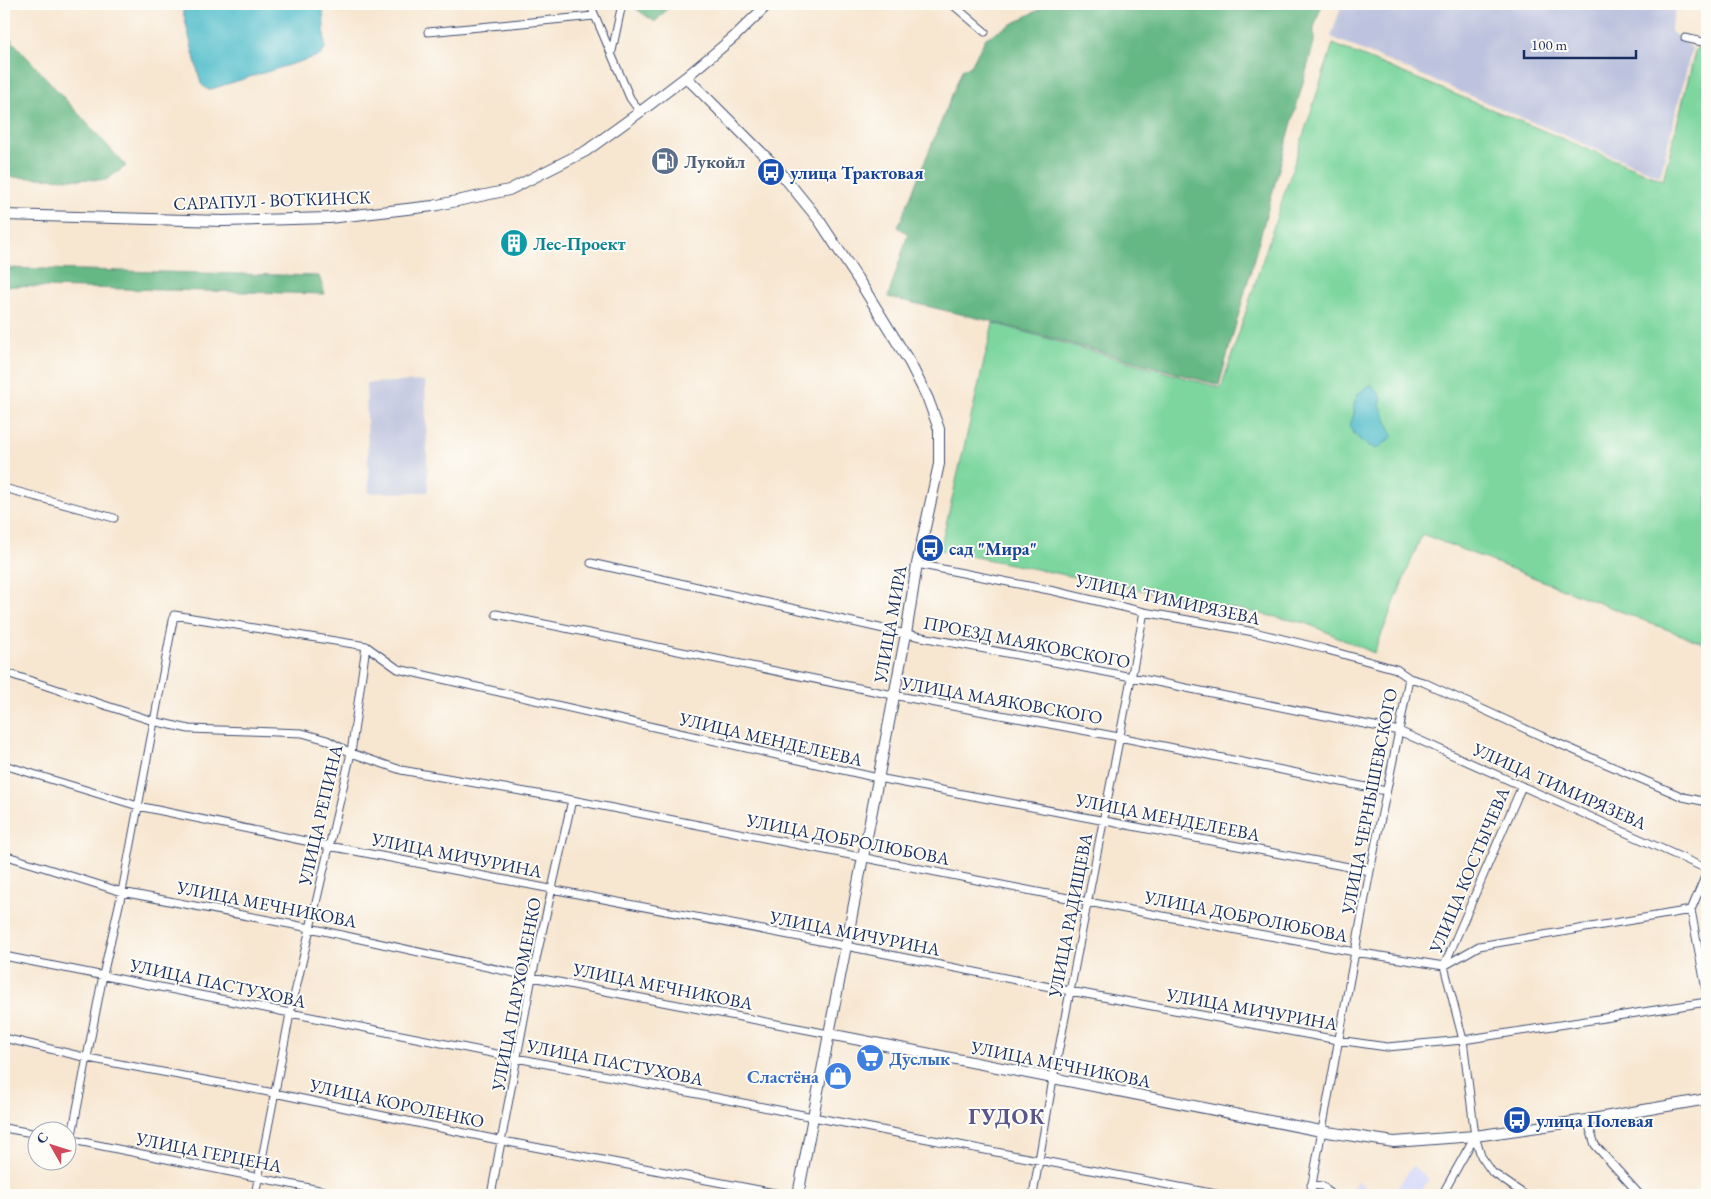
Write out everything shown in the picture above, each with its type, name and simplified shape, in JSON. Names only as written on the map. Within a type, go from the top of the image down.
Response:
[{"type":"main road","name":"САРАПУЛ - ВОТКИНСК","points":[[4,215],[224,221],[329,218],[433,206],[509,190],[586,151],[686,77],[734,37],[768,4]]},
{"type":"main road","name":"УЛИЦА МИРА","points":[[686,77],[776,168],[819,220],[863,286],[910,363],[928,399],[939,429],[939,464],[917,564],[906,634],[798,1195]]},
{"type":"main road","name":"УЛИЦА МЕЧНИКОВА","points":[[829,1034],[1321,1131],[1394,1142],[1475,1136],[1587,1120],[1707,1099]]},
{"type":"street","points":[[590,4],[612,51],[630,98],[640,112]]},
{"type":"street","points":[[612,51],[622,4]]},
{"type":"street","points":[[952,4],[984,32]]},
{"type":"street","points":[[428,32],[594,16]]},
{"type":"street","points":[[1685,38],[1707,43]]},
{"type":"street","points":[[4,488],[114,518]]},
{"type":"street","name":"ПРОЕЗД МАЯКОВСКОГО","points":[[591,563],[906,634],[1399,731]]},
{"type":"street","name":"УЛИЦА ТИМИРЯЗЕВА","points":[[917,564],[1054,591],[1144,612],[1254,632],[1396,669],[1408,678],[1423,682],[1541,736],[1683,797],[1707,802]]},
{"type":"street","name":"УЛИЦА РАДИЩЕВА","points":[[1033,1195],[1053,1079],[1144,612]]},
{"type":"street","name":"УЛИЦА МЕНДЕЛЕЕВА","points":[[153,721],[174,614],[366,646],[398,669],[878,778],[1370,871]]},
{"type":"street","name":"УЛИЦА МАЯКОВСКОГО","points":[[496,614],[893,695],[1119,737],[1386,791]]},
{"type":"street","name":"УЛИЦА РЕПИНА","points":[[254,1195],[290,1014],[351,753],[366,646]]},
{"type":"street","name":"УЛИЦА ДОБРОЛЮБОВА","points":[[4,672],[153,721],[189,729],[302,733],[327,740],[351,753],[400,770],[572,800],[1088,902],[1355,952],[1444,966]]},
{"type":"street","name":"УЛИЦА ЧЕРНЫШЕВСКОГО","points":[[1310,1195],[1408,678]]},
{"type":"street","points":[[73,1122],[122,892],[153,721]]},
{"type":"street","name":"УЛИЦА ТИМИРЯЗЕВА","points":[[1399,731],[1707,870]]},
{"type":"street","name":"УЛИЦА МИЧУРИНА","points":[[4,765],[138,806],[329,846],[1070,991],[1338,1040],[1387,1047],[1464,1040],[1707,1002]]},
{"type":"street","name":"УЛИЦА КОСТЫЧЕВА","points":[[1522,786],[1444,966],[1464,1040],[1475,1136],[1481,1156],[1492,1172],[1525,1195]]},
{"type":"street","name":"УЛИЦА ПАРХОМЕНКО","points":[[491,1195],[503,1141],[532,977],[572,800]]},
{"type":"street","name":"УЛИЦА МЕЧНИКОВА","points":[[4,855],[122,892],[310,928],[532,977],[829,1034]]},
{"type":"street","points":[[1707,870],[1691,910],[1707,995]]},
{"type":"street","points":[[1444,966],[1479,946],[1691,910]]},
{"type":"street","name":"УЛИЦА ПАСТУХОВА","points":[[4,956],[813,1117],[1221,1195]]},
{"type":"street","name":"УЛИЦА КОРОЛЕНКО","points":[[4,1038],[88,1058],[274,1093],[503,1141],[786,1195]]},
{"type":"street","points":[[1587,1120],[1595,1145],[1640,1195]]},
{"type":"street","points":[[4,1128],[28,1132]]},
{"type":"street","points":[[1442,1195],[1475,1136]]},
{"type":"street","name":"УЛИЦА ГЕРЦЕНА","points":[[78,1142],[344,1195]]},
{"type":"street","points":[[1311,1185],[1323,1186],[1331,1195]]},
{"type":"street","points":[[4,1193],[11,1195]]},
{"type":"shaded area","points":[[1342,4],[1677,4],[1670,31],[1692,48],[1660,176],[1331,37]]},
{"type":"shaded area","points":[[425,381],[428,492],[369,493],[366,383]]},
{"type":"shaded area","points":[[1413,1166],[1429,1179],[1418,1195],[1392,1195]]},
{"type":"shaded area","points":[[1357,1181],[1377,1195],[1360,1195],[1352,1189]]},
{"type":"green space","points":[[632,4],[672,4],[655,22],[632,6]]},
{"type":"green space","points":[[1043,4],[1322,4],[1314,28],[1314,43],[1219,385],[990,321],[888,297],[908,234],[898,227],[963,68],[970,67],[986,38],[1042,8]]},
{"type":"green space","points":[[4,32],[126,166],[106,180],[4,177]]},
{"type":"green space","points":[[1333,44],[1663,180],[1696,48],[1707,52],[1707,645],[1422,534],[1374,653],[1306,623],[940,550],[993,323],[1221,388]]},
{"type":"green space","points":[[4,268],[319,276],[325,294],[4,286]]},
{"type":"water","points":[[181,4],[323,4],[325,49],[321,55],[208,90],[201,84]]},
{"type":"water","points":[[1371,384],[1382,398],[1380,405],[1393,436],[1377,449],[1361,440],[1350,426],[1358,394]]},
{"type":"place","name":"Лукойл","points":[[665,161]]},
{"type":"place","name":"улица Трактовая","points":[[771,172]]},
{"type":"place","name":"Лес-Проект","points":[[514,243]]},
{"type":"place","name":"сад \"Мира\"","points":[[930,548]]},
{"type":"place","name":"Дуслык","points":[[870,1058]]},
{"type":"place","name":"Сластёна","points":[[838,1076]]},
{"type":"place","name":"улица Полевая","points":[[1517,1120]]},
{"type":"district","name":"ГУДОК","points":[[1007,1116]]}]
